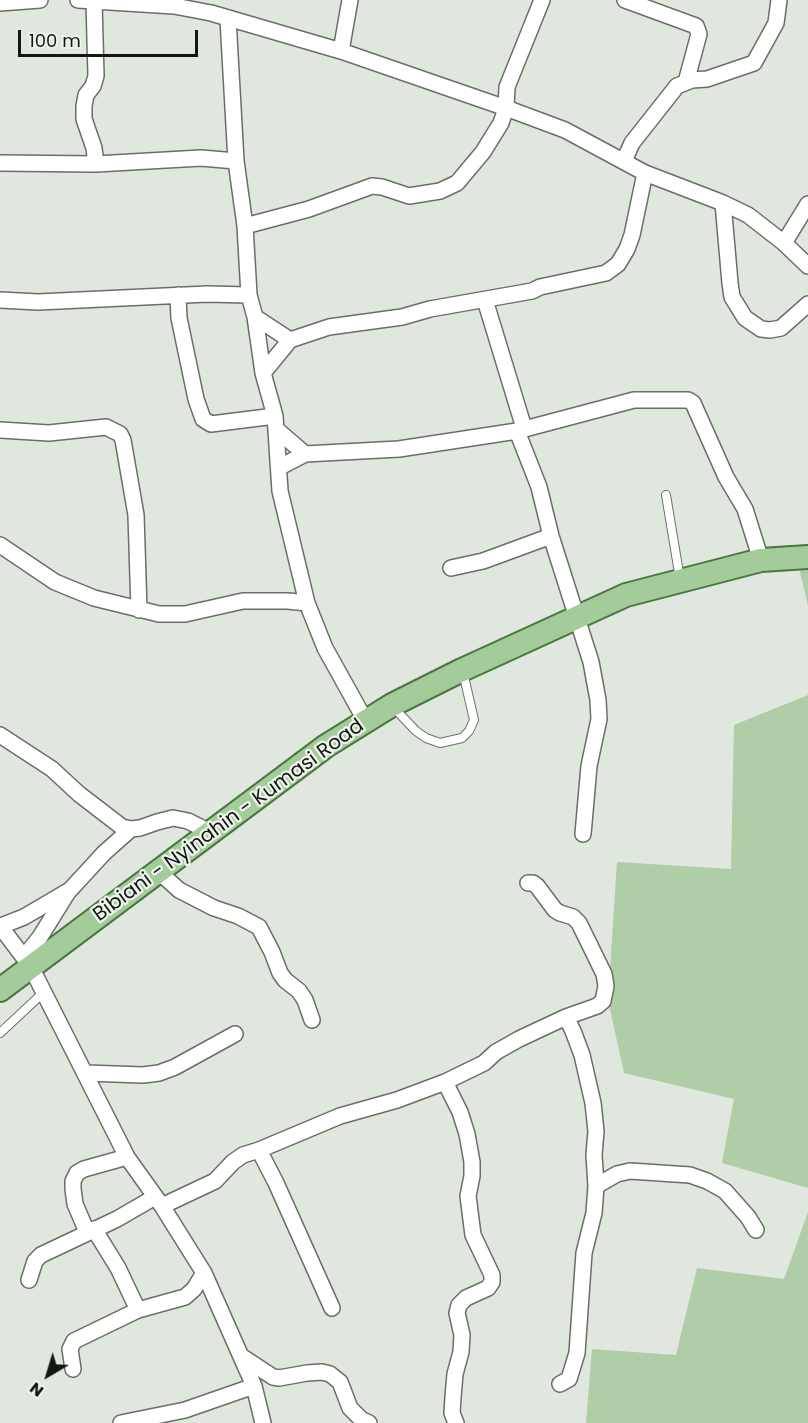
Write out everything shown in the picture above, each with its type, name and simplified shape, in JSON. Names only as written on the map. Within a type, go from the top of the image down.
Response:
[{"type":"main road","name":"Bibiani - Nyinahin - Kumasi Road","points":[[0,990],[27,962],[159,872],[326,746],[392,705],[462,670],[626,595],[761,560],[808,557]]},
{"type":"street","points":[[0,3],[40,0]]},
{"type":"street","points":[[78,0],[150,2],[228,19],[341,51],[506,108],[566,130],[645,172],[747,215],[784,243],[808,266]]},
{"type":"street","points":[[341,51],[350,0]]},
{"type":"street","points":[[245,226],[309,209],[372,186],[409,196],[440,191],[456,183],[483,152],[501,123],[506,108],[507,87],[542,0]]},
{"type":"street","points":[[625,0],[696,26],[699,34],[686,82]]},
{"type":"street","points":[[624,161],[632,143],[677,86],[753,64],[759,58],[776,23],[779,0]]},
{"type":"street","points":[[94,2],[96,76],[93,86],[86,95],[84,120],[94,148],[96,164]]},
{"type":"street","points":[[228,19],[236,161],[245,226],[249,295],[255,316],[263,373],[275,422],[280,491],[307,603],[325,648],[365,720]]},
{"type":"street","points":[[0,163],[96,164],[201,158],[236,161]]},
{"type":"street","points":[[263,373],[290,340],[329,327],[402,317],[430,309],[532,291],[540,287],[606,273],[612,269],[627,249],[632,236],[645,172]]},
{"type":"street","points":[[723,203],[732,297],[745,318],[760,329],[781,328],[808,304]]},
{"type":"street","points":[[784,243],[808,204]]},
{"type":"street","points":[[0,300],[38,303],[177,295],[249,295]]},
{"type":"street","points":[[177,295],[179,318],[196,399],[203,419],[211,424],[275,422],[305,454]]},
{"type":"street","points":[[486,300],[551,536],[591,662],[598,700],[598,719],[589,766],[583,834]]},
{"type":"street","points":[[255,316],[290,340]]},
{"type":"street","points":[[280,467],[305,454],[399,449],[520,429],[634,400],[688,400],[693,403],[726,477],[745,510],[761,560]]},
{"type":"street","points":[[0,430],[49,433],[106,427],[120,434],[136,515],[139,610]]},
{"type":"street","points":[[451,568],[483,561],[551,536]]},
{"type":"street","points":[[0,545],[55,582],[94,598],[159,614],[185,614],[243,601],[307,603]]},
{"type":"street","points":[[0,735],[52,770],[79,794],[122,826],[131,829]]},
{"type":"street","points":[[27,962],[70,890],[104,853],[131,829],[173,818],[188,821],[212,833]]},
{"type":"street","points":[[159,872],[179,890],[259,927],[280,973],[299,991],[312,1020]]},
{"type":"street","points":[[29,1280],[35,1261],[41,1255],[90,1231],[215,1181],[243,1155],[340,1116],[397,1100],[445,1082],[484,1063],[496,1052],[566,1017],[601,1004],[606,986],[604,974],[579,923],[573,917],[555,910],[537,886],[528,883]]},
{"type":"street","points":[[70,890],[24,917],[1,926],[27,962],[44,992],[127,1157],[159,1202],[204,1274],[254,1386],[263,1423]]},
{"type":"street","points":[[560,1384],[569,1379],[577,1353],[584,1252],[594,1213],[596,1186],[594,1155],[596,1131],[593,1103],[582,1055],[566,1017]]},
{"type":"street","points":[[86,1073],[143,1075],[159,1073],[175,1067],[235,1034]]},
{"type":"street","points":[[445,1082],[460,1112],[470,1153],[472,1176],[468,1196],[473,1235],[492,1275],[492,1282],[488,1288],[466,1299],[459,1305],[457,1313],[462,1335],[453,1397],[452,1413],[456,1423]]},
{"type":"street","points":[[259,1150],[332,1308]]},
{"type":"street","points":[[127,1157],[77,1173],[73,1189],[75,1204],[90,1231],[118,1268],[138,1310]]},
{"type":"street","points":[[596,1186],[617,1174],[630,1171],[690,1175],[725,1191],[748,1217],[756,1230]]},
{"type":"street","points":[[73,1369],[71,1344],[138,1310],[185,1297],[194,1289],[204,1274]]},
{"type":"street","points":[[241,1356],[273,1377],[322,1372],[330,1374],[340,1382],[350,1408],[362,1420],[369,1423]]},
{"type":"street","points":[[121,1423],[185,1410],[254,1386]]},
{"type":"lane","points":[[666,495],[680,580]]},
{"type":"lane","points":[[392,705],[416,731],[426,738],[440,743],[462,738],[469,731],[474,720],[462,670]]},
{"type":"lane","points":[[0,1033],[44,992]]},
{"type":"green space","points":[[808,567],[808,606],[799,568]]},
{"type":"green space","points":[[808,695],[808,1188],[722,1163],[734,1099],[624,1073],[608,1000],[617,862],[731,869],[734,725]]},
{"type":"green space","points":[[808,1212],[808,1423],[586,1423],[592,1349],[676,1355],[697,1268],[784,1279]]}]
